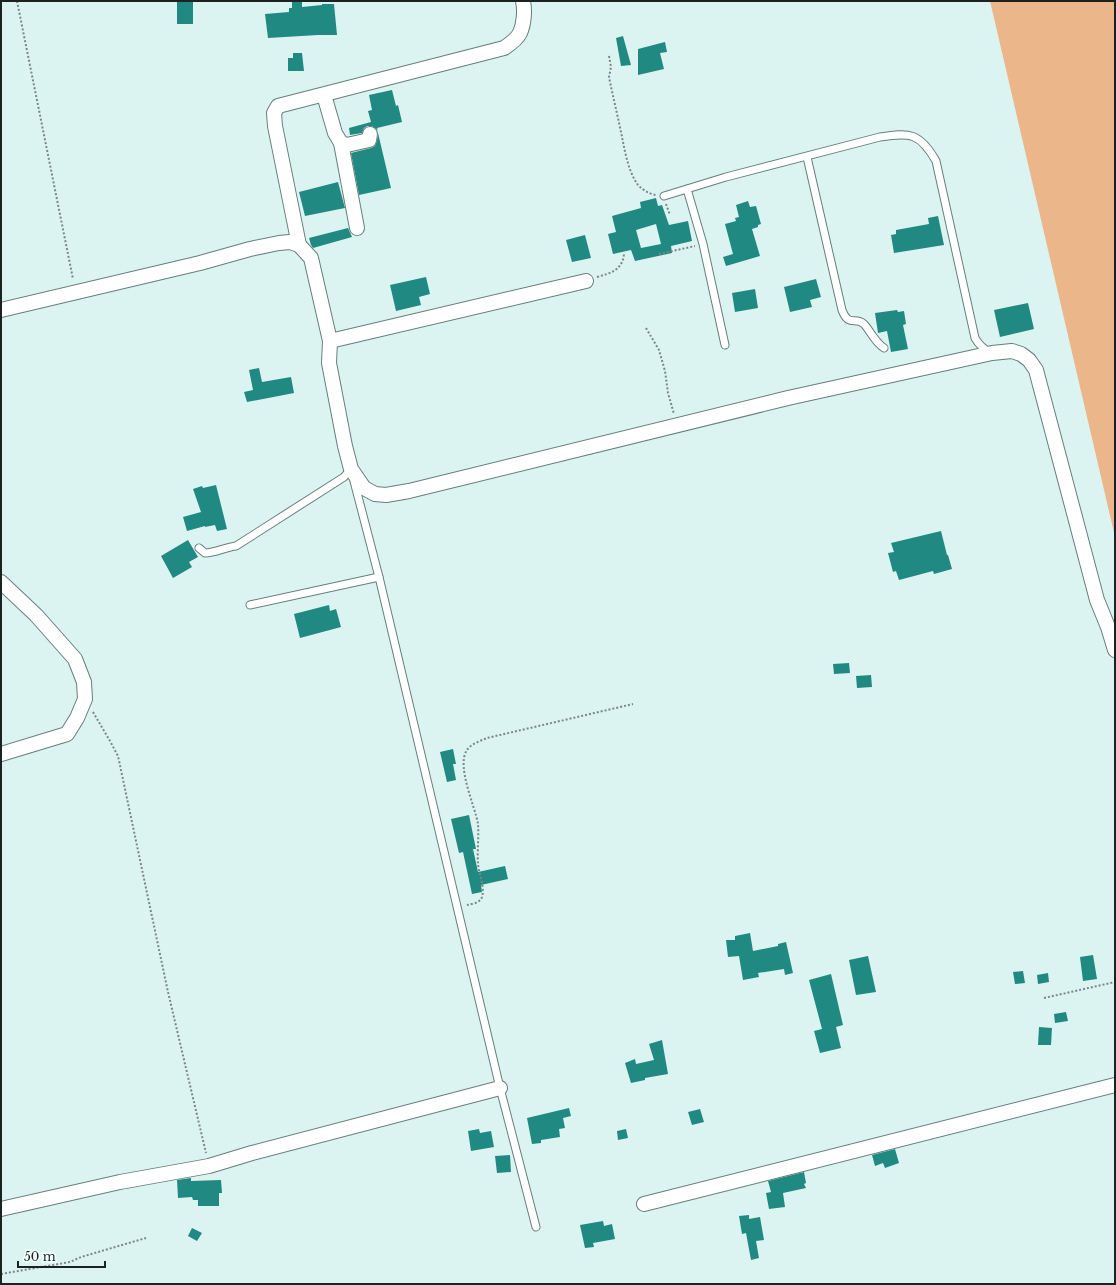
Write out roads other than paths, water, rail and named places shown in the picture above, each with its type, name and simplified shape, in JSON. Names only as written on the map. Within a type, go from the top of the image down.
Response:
[{"type":"street","points":[[299,245],[279,146],[274,113],[278,106],[504,48],[515,40],[520,33],[524,6],[523,1]]},
{"type":"street","points":[[324,95],[335,133],[341,143],[357,228]]},
{"type":"street","points":[[341,143],[347,145],[369,140],[370,134]]},
{"type":"street","points":[[1,310],[200,263],[250,249],[290,242],[299,245],[311,258],[330,341],[330,363],[345,446],[351,469],[364,488],[375,494],[386,495],[409,491],[811,393],[992,353],[1012,351],[1021,354],[1029,360],[1036,370],[1097,600],[1108,627],[1115,650]]},
{"type":"street","points":[[330,341],[586,281]]},
{"type":"street","points":[[1,582],[36,615],[75,659],[84,682],[84,700],[77,718],[67,734],[1,754]]},
{"type":"street","points":[[644,1204],[1115,1085]]},
{"type":"street","points":[[1,1210],[120,1182],[209,1166],[252,1153],[500,1088]]},
{"type":"lane","points":[[664,196],[726,177],[808,157],[880,137],[900,134],[911,135],[923,142],[936,161],[976,338],[980,346],[992,353]]},
{"type":"lane","points":[[808,157],[845,318],[851,321],[863,323],[879,345],[884,348]]},
{"type":"lane","points":[[687,189],[702,244],[724,345]]},
{"type":"lane","points":[[199,548],[205,553],[211,553],[226,547],[236,546],[344,477],[351,469]]},
{"type":"lane","points":[[351,469],[379,577],[500,1088],[536,1228]]},
{"type":"lane","points":[[250,604],[379,577]]}]
